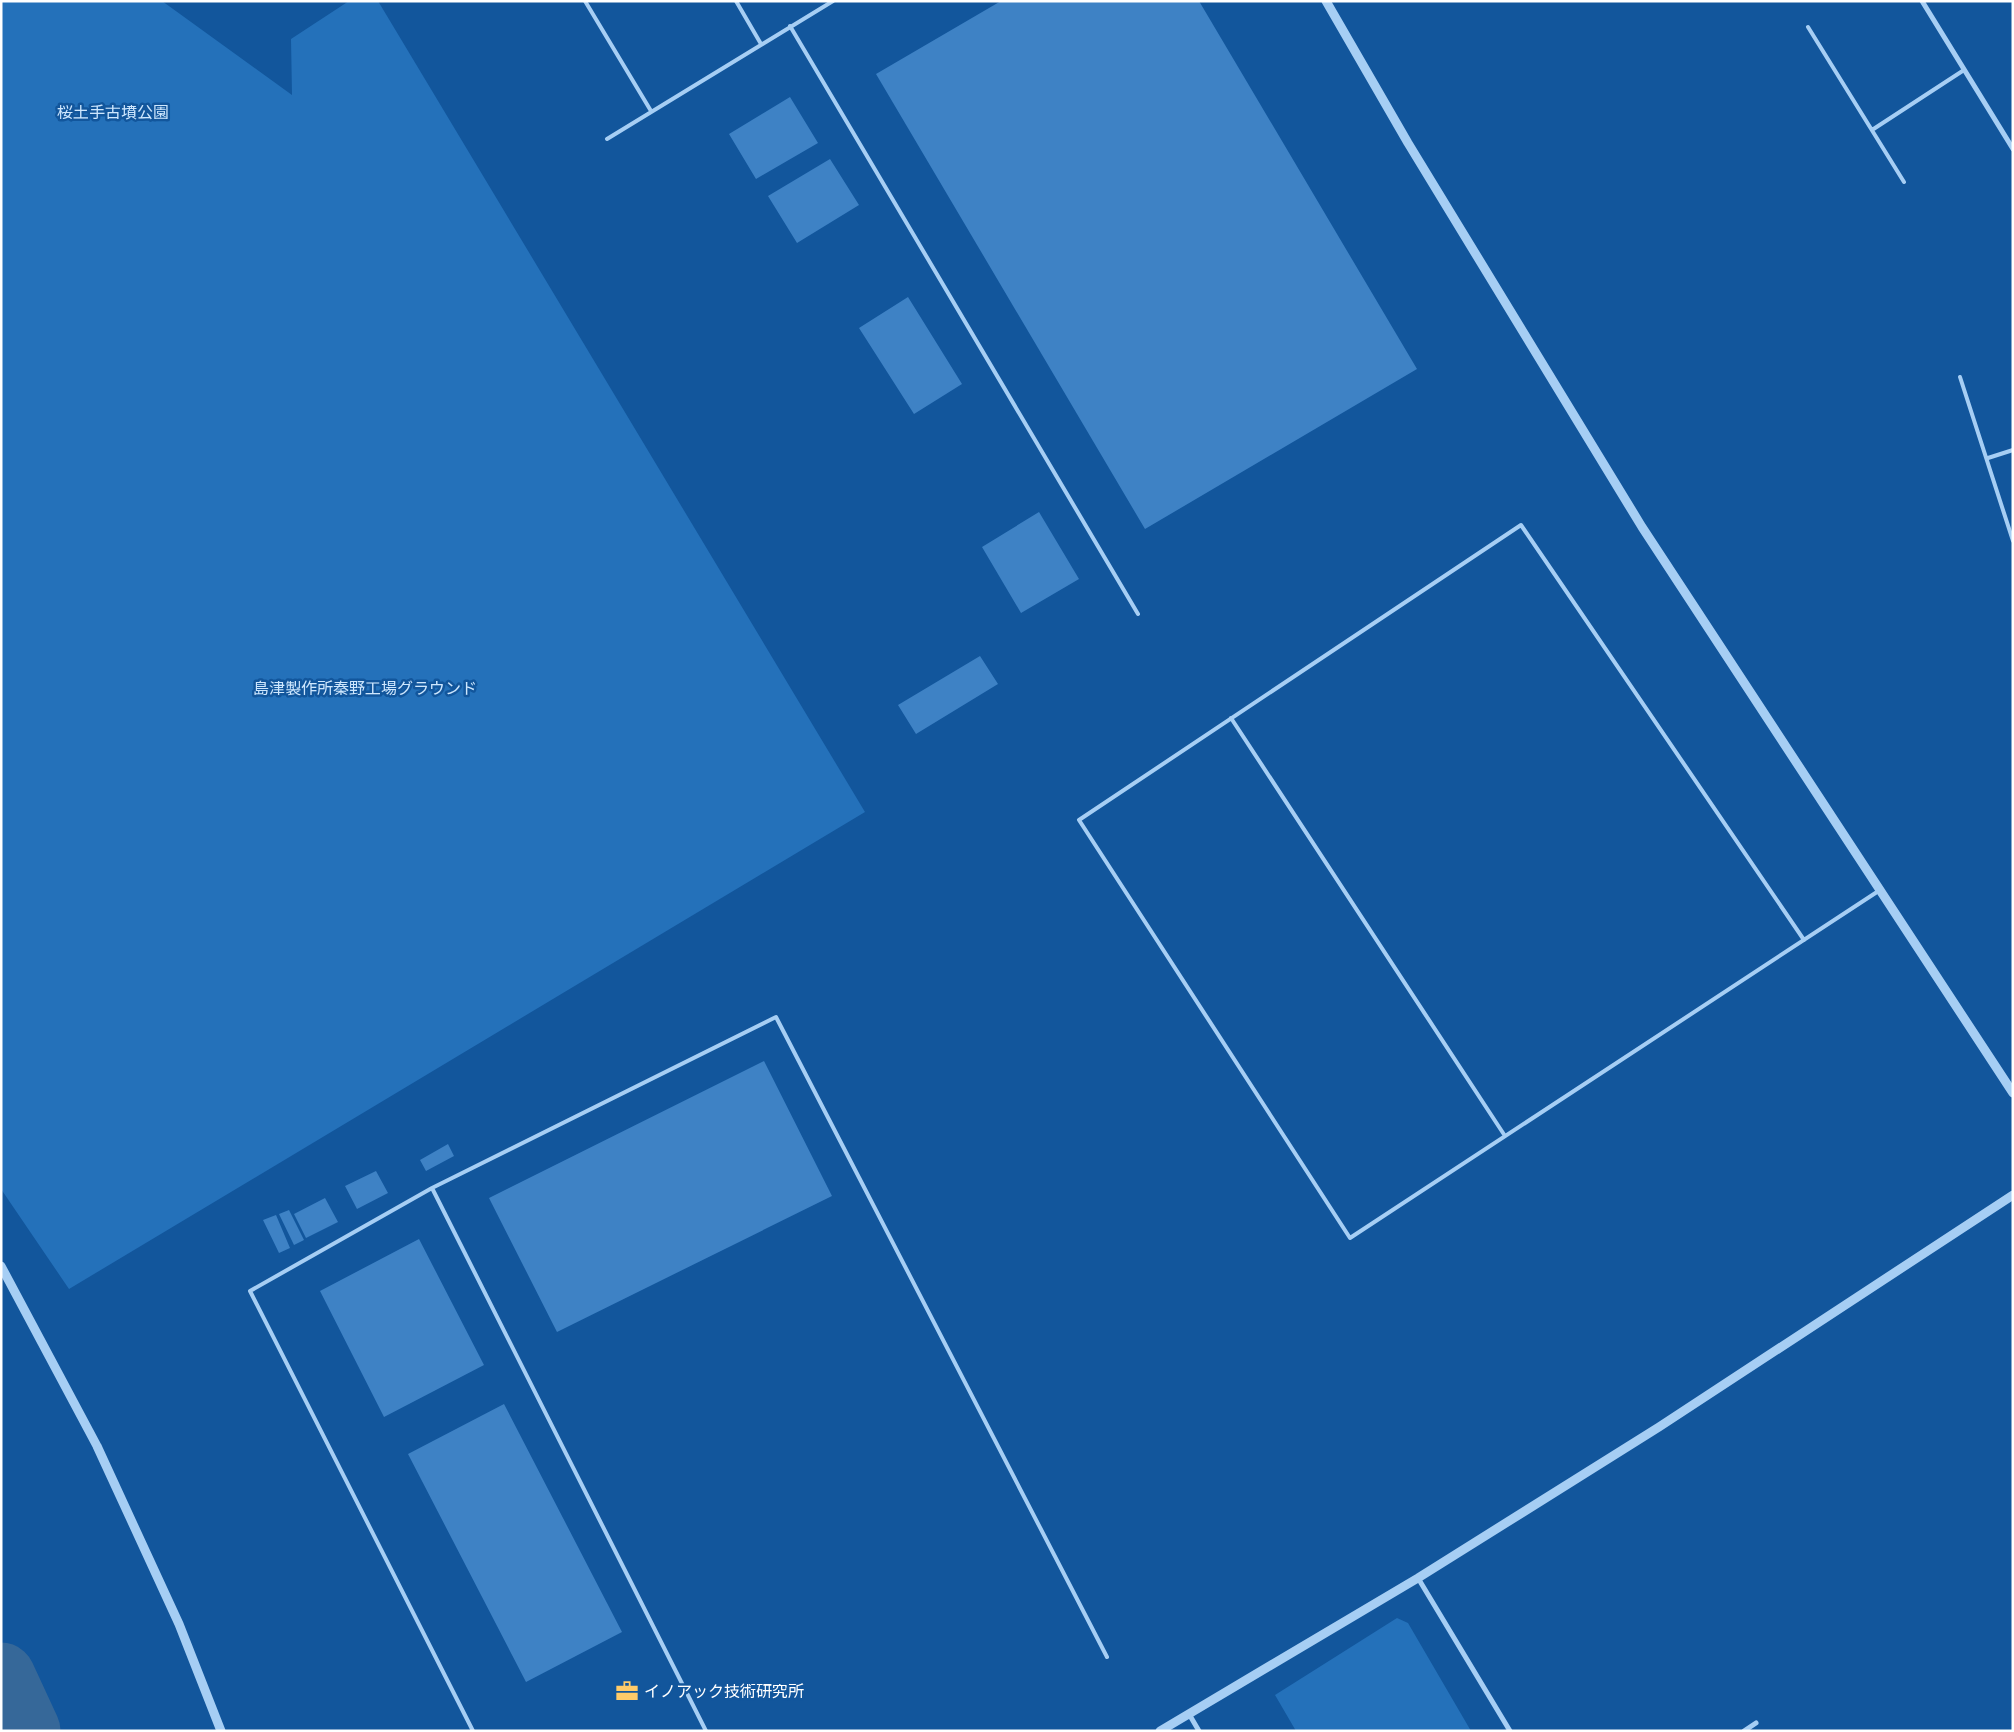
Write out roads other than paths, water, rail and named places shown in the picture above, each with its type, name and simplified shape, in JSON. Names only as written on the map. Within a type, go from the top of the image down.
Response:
[{"type":"street","points":[[1326,1],[1413,151],[1642,527],[2013,1093]]},
{"type":"street","points":[[1922,1],[2013,149]]},
{"type":"street","points":[[1160,1731],[1418,1578],[1659,1427],[2013,1195]]},
{"type":"street","points":[[1,1266],[97,1446],[179,1624],[221,1731]]},
{"type":"street","points":[[1418,1578],[1510,1731]]},
{"type":"street","points":[[1189,1714],[1199,1731]]},
{"type":"street","points":[[1744,1731],[1756,1723]]},
{"type":"lane","points":[[584,1],[651,110]]},
{"type":"lane","points":[[736,1],[760,44]]},
{"type":"lane","points":[[607,139],[651,110],[833,1]]},
{"type":"lane","points":[[790,26],[1138,614]]},
{"type":"lane","points":[[1808,27],[1904,182]]},
{"type":"lane","points":[[1872,130],[1964,70]]},
{"type":"lane","points":[[1960,378],[1988,458],[2013,541]]},
{"type":"lane","points":[[1988,458],[2013,450]]},
{"type":"lane","points":[[1804,940],[1521,525],[1079,820],[1350,1238],[1505,1136],[1804,940],[1880,890]]},
{"type":"lane","points":[[1231,718],[1505,1136]]},
{"type":"lane","points":[[473,1731],[250,1291],[432,1188],[776,1018],[1107,1656]]},
{"type":"lane","points":[[432,1188],[706,1731]]},
{"type":"waterway","points":[[1,1677],[26,1731]]},
{"type":"place","name":"イノアック技術研究所","points":[[627,1691]]},
{"type":"park label","name":"桜土手古墳公園","points":[[113,112]]},
{"type":"park label","name":"島津製作所秦野工場グラウンド","points":[[365,688]]}]
